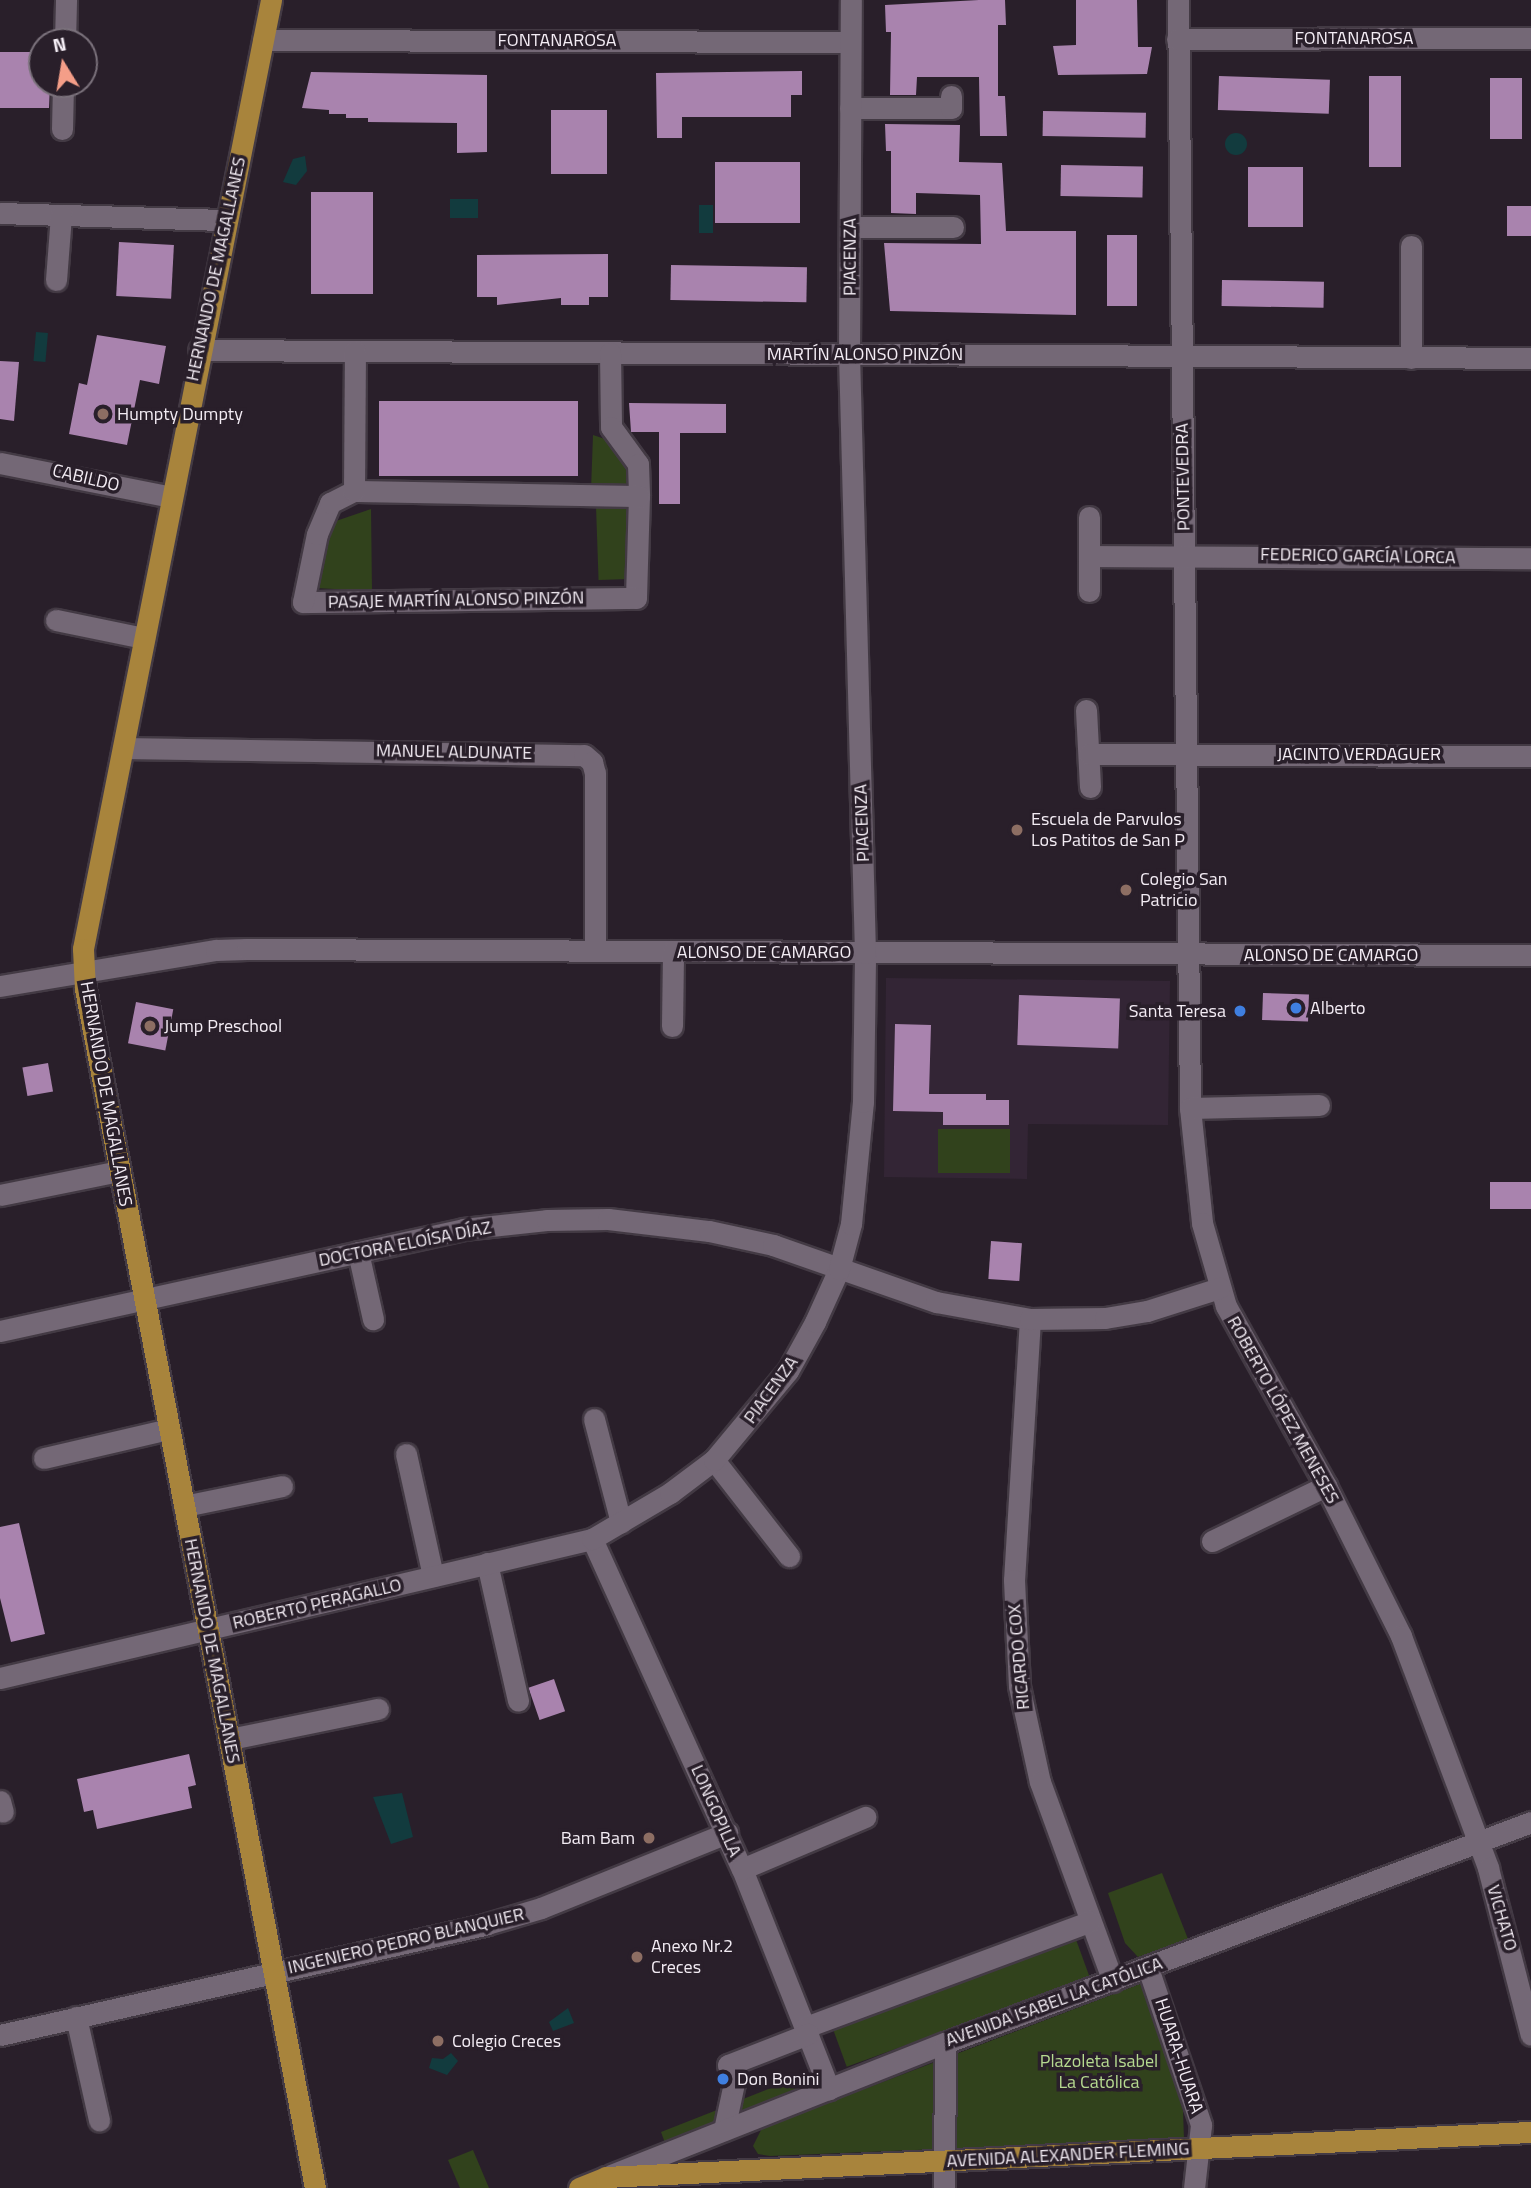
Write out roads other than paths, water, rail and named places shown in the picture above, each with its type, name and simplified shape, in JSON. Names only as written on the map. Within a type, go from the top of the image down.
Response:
[{"type":"main road","name":"HERNANDO DE MAGALLANES","points":[[271,0],[199,351],[85,935],[84,971],[119,1171],[315,2188]]},
{"type":"main road","name":"AVENIDA ALEXANDER FLEMING","points":[[606,2177],[680,2181],[944,2160],[1531,2132]]},
{"type":"main road","name":"AVENIDA ISABEL LA CATÓLICA","points":[[579,2188],[606,2177]]},
{"type":"street","points":[[65,28],[66,0]]},
{"type":"street","name":"PIACENZA","points":[[592,1539],[621,1523],[714,1460],[788,1371],[839,1269],[860,1169],[866,953],[849,354],[850,0]]},
{"type":"street","name":"PONTEVEDRA","points":[[1178,0],[1191,954]]},
{"type":"street","name":"FONTANAROSA","points":[[1177,39],[1531,38]]},
{"type":"street","name":"FONTANAROSA","points":[[263,40],[850,42]]},
{"type":"street","points":[[850,108],[951,108],[951,96]]},
{"type":"street","points":[[62,129],[63,98]]},
{"type":"street","points":[[0,213],[226,220]]},
{"type":"street","points":[[57,280],[61,215]]},
{"type":"street","points":[[850,227],[953,227]]},
{"type":"street","points":[[1411,246],[1411,358]]},
{"type":"street","name":"MARTÍN ALONSO PINZÓN","points":[[199,351],[1531,358]]},
{"type":"street","points":[[355,351],[354,491],[639,496]]},
{"type":"street","name":"PASAJE MARTÍN ALONSO PINZÓN","points":[[354,491],[330,503],[317,534],[303,601],[636,598],[638,464],[611,427],[610,353]]},
{"type":"street","name":"CABILDO","points":[[0,463],[171,497]]},
{"type":"street","points":[[1089,517],[1089,591]]},
{"type":"street","name":"FEDERICO GARCÍA LORCA","points":[[1088,556],[1184,554],[1531,558]]},
{"type":"street","points":[[56,620],[144,638]]},
{"type":"street","points":[[1086,710],[1090,787]]},
{"type":"street","name":"MANUEL ALDUNATE","points":[[123,748],[584,755],[593,762],[595,773],[594,951]]},
{"type":"street","name":"JACINTO VERDAGUER","points":[[1089,754],[1531,756]]},
{"type":"street","name":"ALONSO DE CAMARGO","points":[[0,986],[216,950],[1531,956]]},
{"type":"street","points":[[672,1027],[673,951]]},
{"type":"street","name":"ROBERTO LÓPEZ MENESES","points":[[1191,954],[1190,1108],[1199,1204],[1219,1288],[1326,1486],[1401,1636],[1478,1842]]},
{"type":"street","points":[[1190,1108],[1319,1105]]},
{"type":"street","points":[[0,1195],[119,1171]]},
{"type":"street","name":"DOCTORA ELOÍSA DÍAZ","points":[[0,1331],[463,1229],[608,1219],[709,1231],[773,1245],[936,1302],[1030,1320],[1105,1318],[1219,1288]]},
{"type":"street","points":[[359,1252],[373,1319]]},
{"type":"street","name":"RICARDO COX","points":[[1030,1320],[1014,1580],[1015,1651],[1040,1782],[1089,1922],[1113,1981]]},
{"type":"street","points":[[594,1419],[621,1523]]},
{"type":"street","points":[[44,1458],[169,1429]]},
{"type":"street","points":[[406,1454],[433,1576]]},
{"type":"street","points":[[714,1460],[789,1556]]},
{"type":"street","points":[[184,1506],[282,1486]]},
{"type":"street","points":[[1212,1541],[1326,1486]]},
{"type":"street","name":"ROBERTO PERAGALLO","points":[[0,1678],[592,1539]]},
{"type":"street","name":"LONGOPILLA","points":[[592,1539],[727,1833],[829,2089]]},
{"type":"street","points":[[487,1563],[518,1701]]},
{"type":"street","points":[[230,1739],[378,1709]]},
{"type":"street","points":[[742,1869],[865,1817]]},
{"type":"street","name":"AVENIDA ISABEL LA CATÓLICA","points":[[606,2177],[944,2043],[1531,1822]]},
{"type":"street","name":"INGENIERO PEDRO BLANQUIER","points":[[0,2035],[541,1908],[727,1833]]},
{"type":"street","name":"VICHATO","points":[[1478,1842],[1527,1989],[1531,2035]]},
{"type":"street","points":[[724,2130],[734,2083],[728,2065],[807,2030],[1089,1922]]},
{"type":"street","name":"HUARA-HUARA","points":[[1148,1968],[1199,2115],[1194,2188]]},
{"type":"street","points":[[76,2017],[99,2120]]},
{"type":"street","points":[[944,2043],[944,2188]]},
{"type":"place","name":"Humpty Dumpty","points":[[103,414]]},
{"type":"place","name":"Escuela de Parvulos Los Patitos de San P","points":[[1017,830]]},
{"type":"place","name":"Colegio San Patricio","points":[[1126,890]]},
{"type":"place","name":"Alberto","points":[[1296,1008]]},
{"type":"place","name":"Santa Teresa","points":[[1240,1011]]},
{"type":"place","name":"Jump Preschool","points":[[150,1026]]},
{"type":"place","name":"Bam Bam","points":[[649,1838]]},
{"type":"place","name":"Anexo Nr.2 Creces","points":[[637,1957]]},
{"type":"place","name":"Colegio Creces","points":[[438,2041]]},
{"type":"place","name":"Don Bonini","points":[[723,2079]]},
{"type":"park label","name":"Plazoleta Isabel La Católica","points":[[1099,2072]]}]
